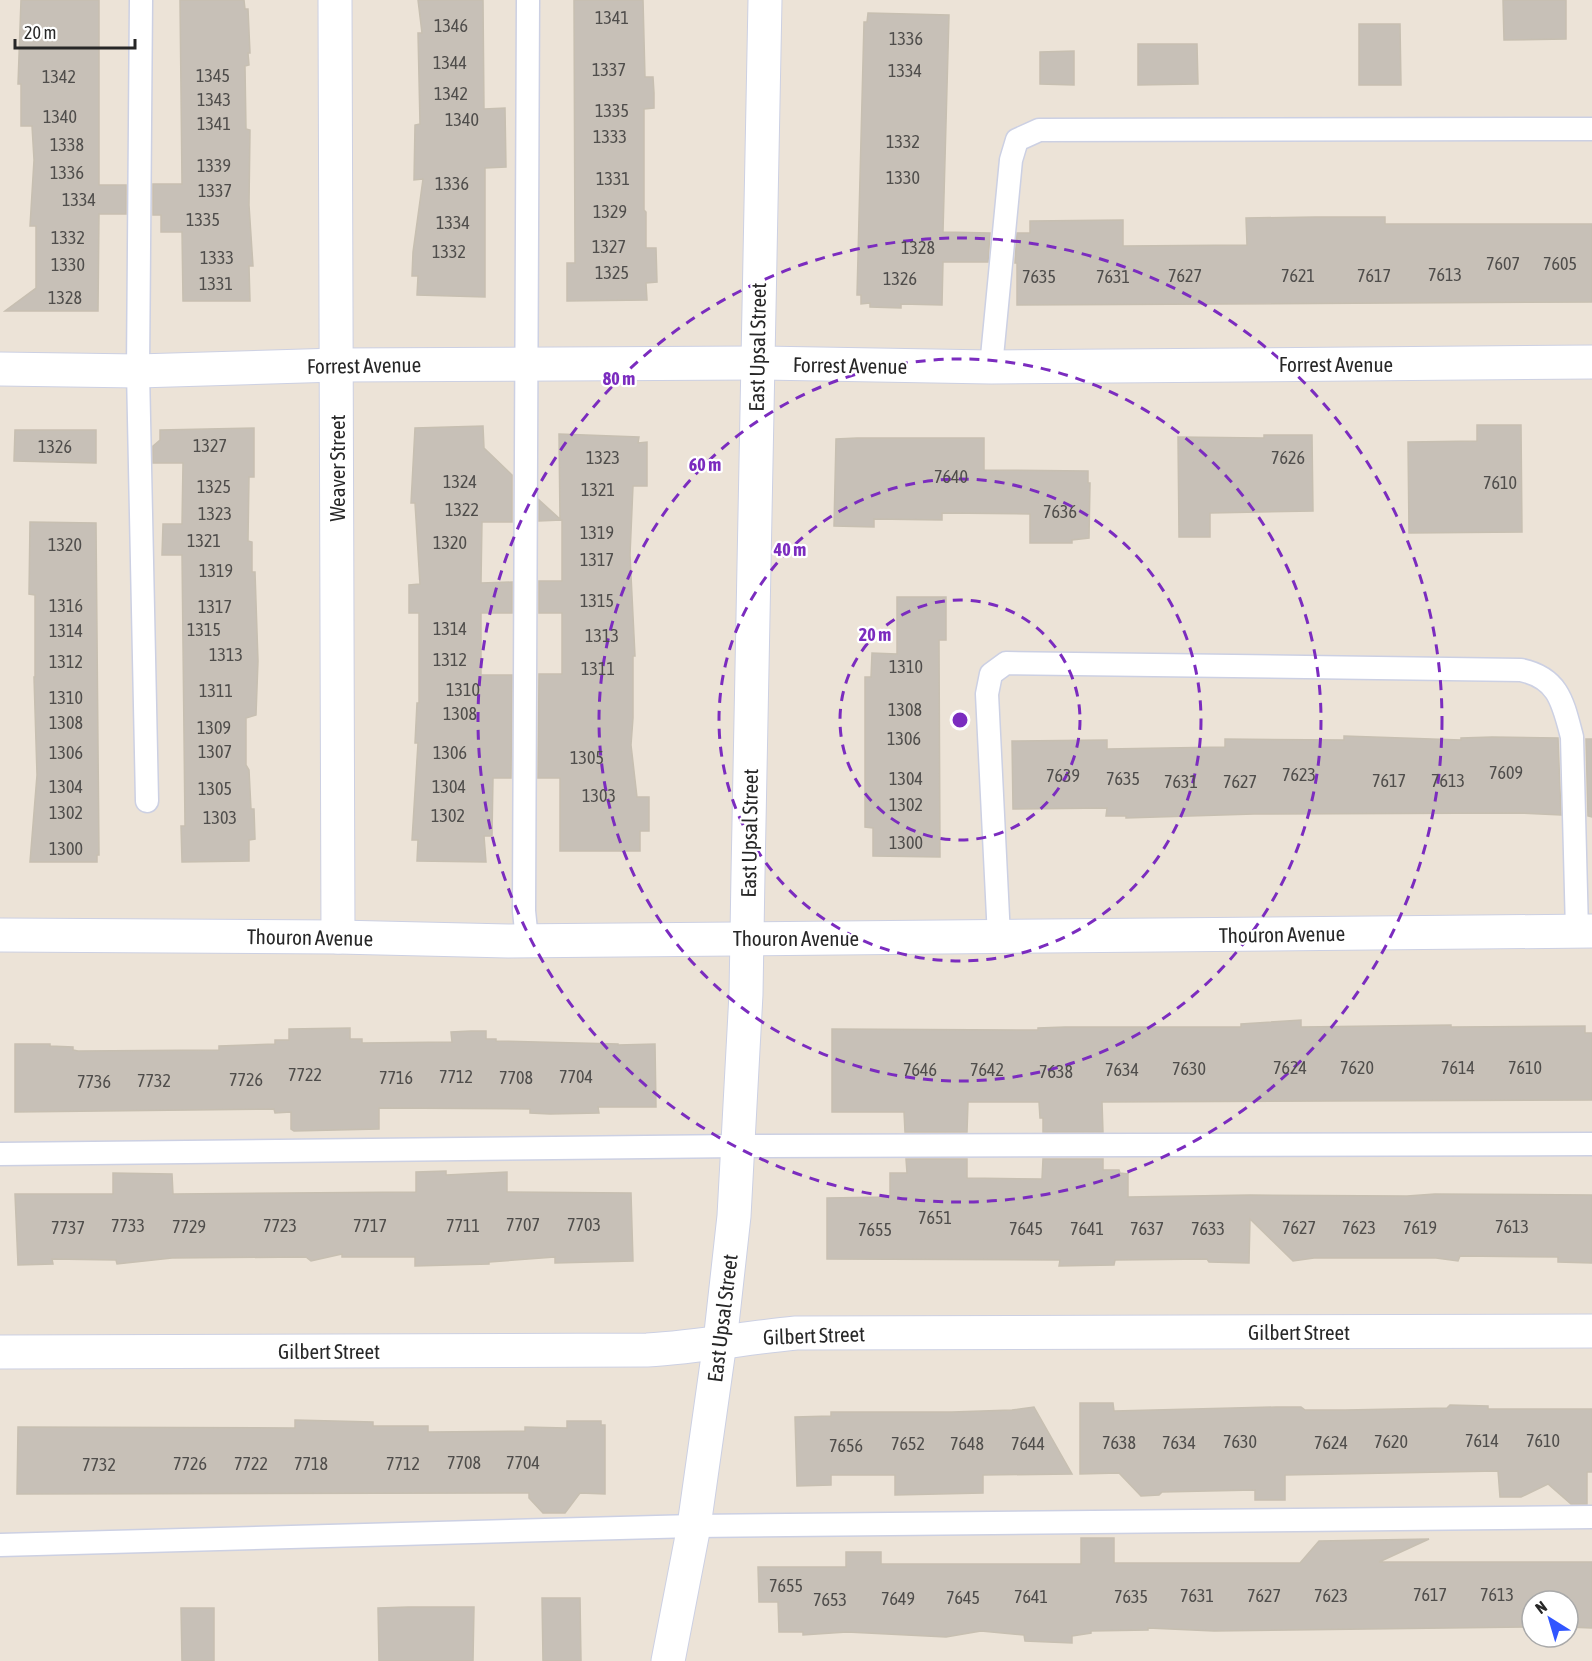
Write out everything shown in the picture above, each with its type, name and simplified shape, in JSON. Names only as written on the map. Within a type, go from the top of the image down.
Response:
[{"type":"street","name":"Weaver Street","points":[[335,0],[338,937]]},
{"type":"street","name":"East Upsal Street","points":[[668,1661],[694,1526],[720,1342],[734,1216],[748,938],[765,0]]},
{"type":"street","name":"Forrest Avenue","points":[[0,369],[138,371],[337,365],[526,364],[757,363],[991,367],[1592,362]]},
{"type":"street","name":"Thouron Avenue","points":[[0,935],[527,940],[1585,931]]},
{"type":"street","name":"Gilbert Street","points":[[0,1352],[647,1350],[796,1333],[1592,1331]]},
{"type":"lane","points":[[141,0],[138,371],[147,801]]},
{"type":"lane","points":[[527,940],[524,910],[528,0]]},
{"type":"lane","points":[[991,367],[1011,160],[1017,141],[1039,130],[1592,129]]},
{"type":"lane","points":[[999,937],[987,694],[991,674],[1006,663],[1521,670],[1537,674],[1551,684],[1566,712],[1572,737],[1585,931]]},
{"type":"lane","points":[[0,1154],[738,1146],[1592,1144]]},
{"type":"lane","points":[[0,1545],[694,1526],[1592,1517]]},
{"type":"building","points":[[21,0],[99,0],[99,185],[126,185],[126,214],[99,214],[98,311],[5,311],[36,288],[36,226],[30,226],[34,160],[32,126],[21,126],[21,84],[18,84]]},
{"type":"building","points":[[180,0],[244,0],[245,9],[248,9],[250,53],[248,53],[249,65],[245,66],[246,129],[250,130],[249,205],[253,266],[249,266],[250,301],[183,301],[182,232],[161,232],[161,215],[153,215],[153,184],[182,184]]},
{"type":"building","points":[[418,0],[483,0],[484,109],[505,108],[506,167],[485,168],[485,297],[417,295],[418,276],[412,276],[423,179],[414,180],[415,125],[420,124],[418,33],[422,33]]},
{"type":"building","points":[[574,0],[643,0],[645,77],[653,77],[654,93],[654,108],[644,109],[644,210],[646,212],[646,248],[656,248],[657,282],[646,283],[647,300],[567,301],[567,263],[575,263]]},
{"type":"building","points":[[1503,0],[1566,0],[1566,39],[1504,40]]},
{"type":"building","points":[[868,13],[949,15],[943,232],[990,233],[988,262],[943,262],[942,305],[901,304],[901,308],[870,307],[870,303],[861,304],[861,295],[857,295],[864,22],[867,22]]},
{"type":"building","points":[[1359,24],[1400,24],[1401,85],[1359,85]]},
{"type":"building","points":[[1138,44],[1197,44],[1198,84],[1138,85]]},
{"type":"building","points":[[1074,51],[1074,85],[1040,84],[1040,52]]},
{"type":"building","points":[[1385,217],[1385,224],[1592,224],[1592,302],[1017,305],[1017,263],[1015,263],[1017,233],[1030,233],[1030,221],[1123,220],[1123,246],[1247,245],[1246,218]]},
{"type":"building","points":[[1477,425],[1521,425],[1522,532],[1409,533],[1408,442],[1477,441]]},
{"type":"building","points":[[483,426],[484,448],[512,475],[512,522],[482,522],[481,583],[512,582],[512,613],[481,613],[481,675],[512,675],[511,778],[493,778],[492,836],[484,836],[486,862],[417,861],[418,840],[412,840],[418,743],[415,743],[417,703],[419,703],[419,613],[409,613],[409,585],[420,584],[415,503],[411,503],[415,428]]},
{"type":"building","points":[[254,428],[254,477],[249,477],[248,541],[252,542],[252,572],[255,572],[258,661],[256,715],[246,718],[246,765],[249,770],[251,809],[254,809],[255,839],[249,840],[249,861],[182,862],[181,826],[185,826],[182,555],[162,555],[163,524],[182,524],[183,463],[153,463],[153,446],[160,440],[160,430]]},
{"type":"building","points":[[15,430],[96,430],[96,463],[14,461]]},
{"type":"building","points":[[559,434],[639,437],[638,443],[647,442],[647,486],[633,486],[630,555],[635,656],[633,656],[631,745],[637,797],[649,797],[649,831],[640,831],[640,851],[560,851],[560,778],[538,778],[539,674],[562,674],[562,613],[539,613],[539,581],[562,581],[562,520],[539,521],[539,500],[560,519]]},
{"type":"building","points":[[1264,435],[1312,435],[1313,511],[1210,513],[1210,537],[1179,537],[1178,437],[1264,438]]},
{"type":"building","points":[[984,438],[984,470],[1088,471],[1088,483],[1090,483],[1089,538],[1072,540],[1072,543],[1030,543],[1030,514],[942,513],[942,520],[874,519],[874,527],[834,526],[836,439]]},
{"type":"building","points":[[30,522],[96,523],[99,855],[97,855],[97,862],[30,862],[37,775],[34,677],[35,595],[29,594]]},
{"type":"building","points":[[897,597],[946,597],[946,640],[939,640],[940,857],[873,856],[873,828],[865,827],[865,677],[871,677],[872,653],[897,654]]},
{"type":"building","points":[[1344,736],[1461,740],[1461,738],[1492,737],[1558,738],[1561,815],[1520,813],[1254,814],[1126,818],[1126,816],[1106,816],[1107,808],[1013,809],[1012,741],[1107,740],[1107,749],[1225,747],[1225,739],[1344,740]]},
{"type":"building","points":[[1586,739],[1592,739],[1592,817],[1588,816]]},
{"type":"building","points":[[1301,1020],[1301,1027],[1585,1026],[1585,1033],[1592,1033],[1592,1100],[1102,1102],[1103,1132],[1043,1132],[1043,1118],[1040,1118],[1039,1102],[968,1102],[967,1132],[905,1132],[904,1112],[832,1112],[832,1029],[1038,1030],[1038,1028],[1065,1027],[1241,1027],[1241,1024]]},
{"type":"building","points":[[350,1028],[350,1039],[362,1039],[362,1043],[452,1042],[451,1032],[486,1031],[486,1039],[496,1039],[496,1041],[655,1044],[656,1107],[598,1107],[599,1113],[550,1114],[530,1113],[530,1109],[379,1108],[379,1129],[294,1131],[291,1129],[291,1112],[275,1113],[274,1109],[15,1112],[15,1044],[50,1044],[50,1046],[73,1047],[73,1050],[78,1051],[219,1050],[219,1046],[275,1044],[275,1040],[289,1040],[289,1029]]},
{"type":"building","points":[[906,1159],[967,1159],[967,1178],[1042,1179],[1043,1159],[1103,1159],[1103,1170],[1119,1170],[1120,1173],[1128,1174],[1128,1197],[1592,1195],[1592,1263],[1558,1262],[1558,1257],[1460,1256],[1458,1261],[1436,1258],[1314,1258],[1293,1261],[1250,1219],[1249,1263],[1209,1262],[1207,1259],[1115,1260],[1114,1265],[1059,1266],[1060,1260],[827,1259],[827,1198],[890,1197],[890,1173],[907,1173]]},
{"type":"building","points":[[446,1171],[446,1175],[507,1172],[507,1192],[631,1193],[633,1261],[555,1263],[555,1257],[489,1262],[489,1264],[415,1266],[415,1257],[342,1257],[342,1254],[311,1261],[306,1257],[172,1258],[117,1264],[116,1260],[52,1259],[53,1264],[18,1265],[15,1194],[113,1194],[113,1173],[172,1174],[173,1194],[416,1192],[416,1172]]},
{"type":"building","points":[[1080,1403],[1113,1403],[1114,1411],[1276,1407],[1345,1410],[1447,1408],[1450,1405],[1488,1406],[1488,1409],[1592,1409],[1592,1472],[1587,1472],[1587,1504],[1571,1504],[1548,1484],[1521,1497],[1500,1497],[1498,1471],[1285,1475],[1285,1500],[1255,1500],[1255,1490],[1162,1492],[1159,1495],[1141,1496],[1119,1473],[1080,1474]]},
{"type":"building","points":[[1034,1407],[1072,1474],[983,1475],[983,1493],[895,1495],[895,1475],[831,1475],[831,1485],[797,1486],[795,1417],[831,1416],[831,1412],[952,1412]]},
{"type":"building","points":[[295,1420],[373,1422],[373,1426],[428,1426],[428,1432],[525,1431],[525,1427],[567,1428],[567,1421],[601,1421],[601,1425],[605,1425],[605,1494],[580,1493],[565,1513],[543,1513],[529,1498],[529,1493],[17,1494],[18,1427],[295,1428]]},
{"type":"building","points":[[1081,1538],[1114,1538],[1114,1563],[1300,1563],[1319,1541],[1429,1539],[1379,1562],[1592,1562],[1592,1628],[1580,1628],[1580,1589],[1520,1589],[1520,1627],[1214,1631],[1148,1628],[1148,1630],[1091,1631],[1091,1633],[1072,1636],[1072,1643],[1025,1641],[1024,1635],[981,1631],[946,1637],[847,1632],[803,1635],[803,1632],[779,1632],[778,1602],[759,1602],[758,1567],[846,1567],[846,1552],[881,1552],[881,1564],[1081,1564]]},
{"type":"building","points":[[542,1598],[580,1598],[581,1661],[543,1661]]},
{"type":"building","points":[[474,1607],[473,1661],[379,1661],[378,1608]]},
{"type":"building","points":[[181,1608],[214,1608],[214,1661],[182,1661]]}]
